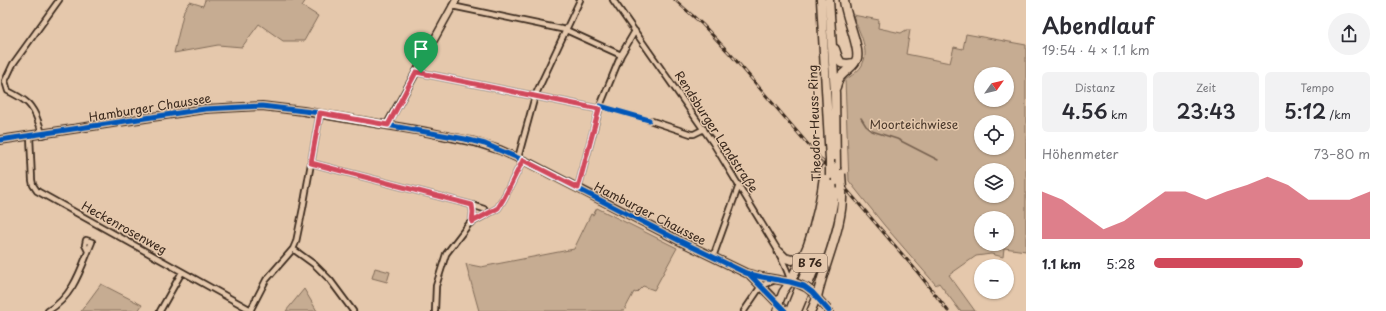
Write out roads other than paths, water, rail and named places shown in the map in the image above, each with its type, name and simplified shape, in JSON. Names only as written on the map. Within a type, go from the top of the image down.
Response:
[{"type":"highway","name":"Theodor-Heuss-Ring","points":[[782,309],[813,256],[828,202],[828,132],[821,0]]},
{"type":"highway","name":"Theodor-Heuss-Ring","points":[[797,311],[821,252],[827,232],[839,170],[836,140],[835,93],[829,0]]},
{"type":"highway","points":[[835,93],[840,77],[854,63],[858,52],[847,18],[844,0]]},
{"type":"highway","points":[[831,34],[839,61],[843,64],[854,63]]},
{"type":"highway","points":[[815,294],[838,228],[842,204],[842,188],[839,170]]},
{"type":"highway","points":[[793,282],[810,238],[819,208],[827,172]]},
{"type":"highway","points":[[779,252],[785,258],[792,260],[802,256]]},
{"type":"main road","name":"Hamburger Chaussee","points":[[0,140],[219,108],[262,106],[320,113],[476,142],[521,159],[750,275],[793,282],[807,288],[815,294],[829,311]]},
{"type":"main road","name":"Hamburger Chaussee","points":[[750,275],[782,309]]},
{"type":"main road","points":[[782,309],[783,292],[793,282]]},
{"type":"main road","points":[[811,311],[815,294]]},
{"type":"street","points":[[42,135],[40,126],[29,105],[26,101],[8,91],[5,81],[13,64],[60,0]]},
{"type":"street","points":[[388,125],[456,0]]},
{"type":"street","points":[[435,311],[436,286],[446,254],[465,228],[472,222],[498,208],[504,198],[521,159],[535,96],[580,0]]},
{"type":"street","name":"Rendsburger Landstraße","points":[[613,0],[704,129],[779,252],[784,267],[793,282]]},
{"type":"street","points":[[452,6],[566,30],[621,55]]},
{"type":"street","points":[[578,188],[599,109],[621,55],[635,31]]},
{"type":"street","points":[[416,72],[599,109]]},
{"type":"street","points":[[250,310],[266,280],[293,249],[296,242],[320,113]]},
{"type":"street","points":[[649,120],[691,134],[704,129]]},
{"type":"street","name":"Heckenrosenweg","points":[[30,136],[32,180],[37,191],[250,310]]},
{"type":"street","points":[[311,163],[484,209]]},
{"type":"street","points":[[713,257],[739,186]]},
{"type":"street","points":[[472,205],[472,222]]},
{"type":"street","points":[[293,249],[315,265],[330,280],[353,311]]},
{"type":"street","points":[[48,311],[61,302],[71,290],[88,251]]},
{"type":"street","points":[[160,311],[182,272]]},
{"type":"street","points":[[744,311],[761,286],[776,280]]},
{"type":"waterway","points":[[861,118],[866,126],[872,131],[897,139],[938,160]]},
{"type":"railway","points":[[675,0],[702,24],[733,57],[920,275],[948,311]]},
{"type":"park label","name":"Moorteichwiese","points":[[914,125]]}]
